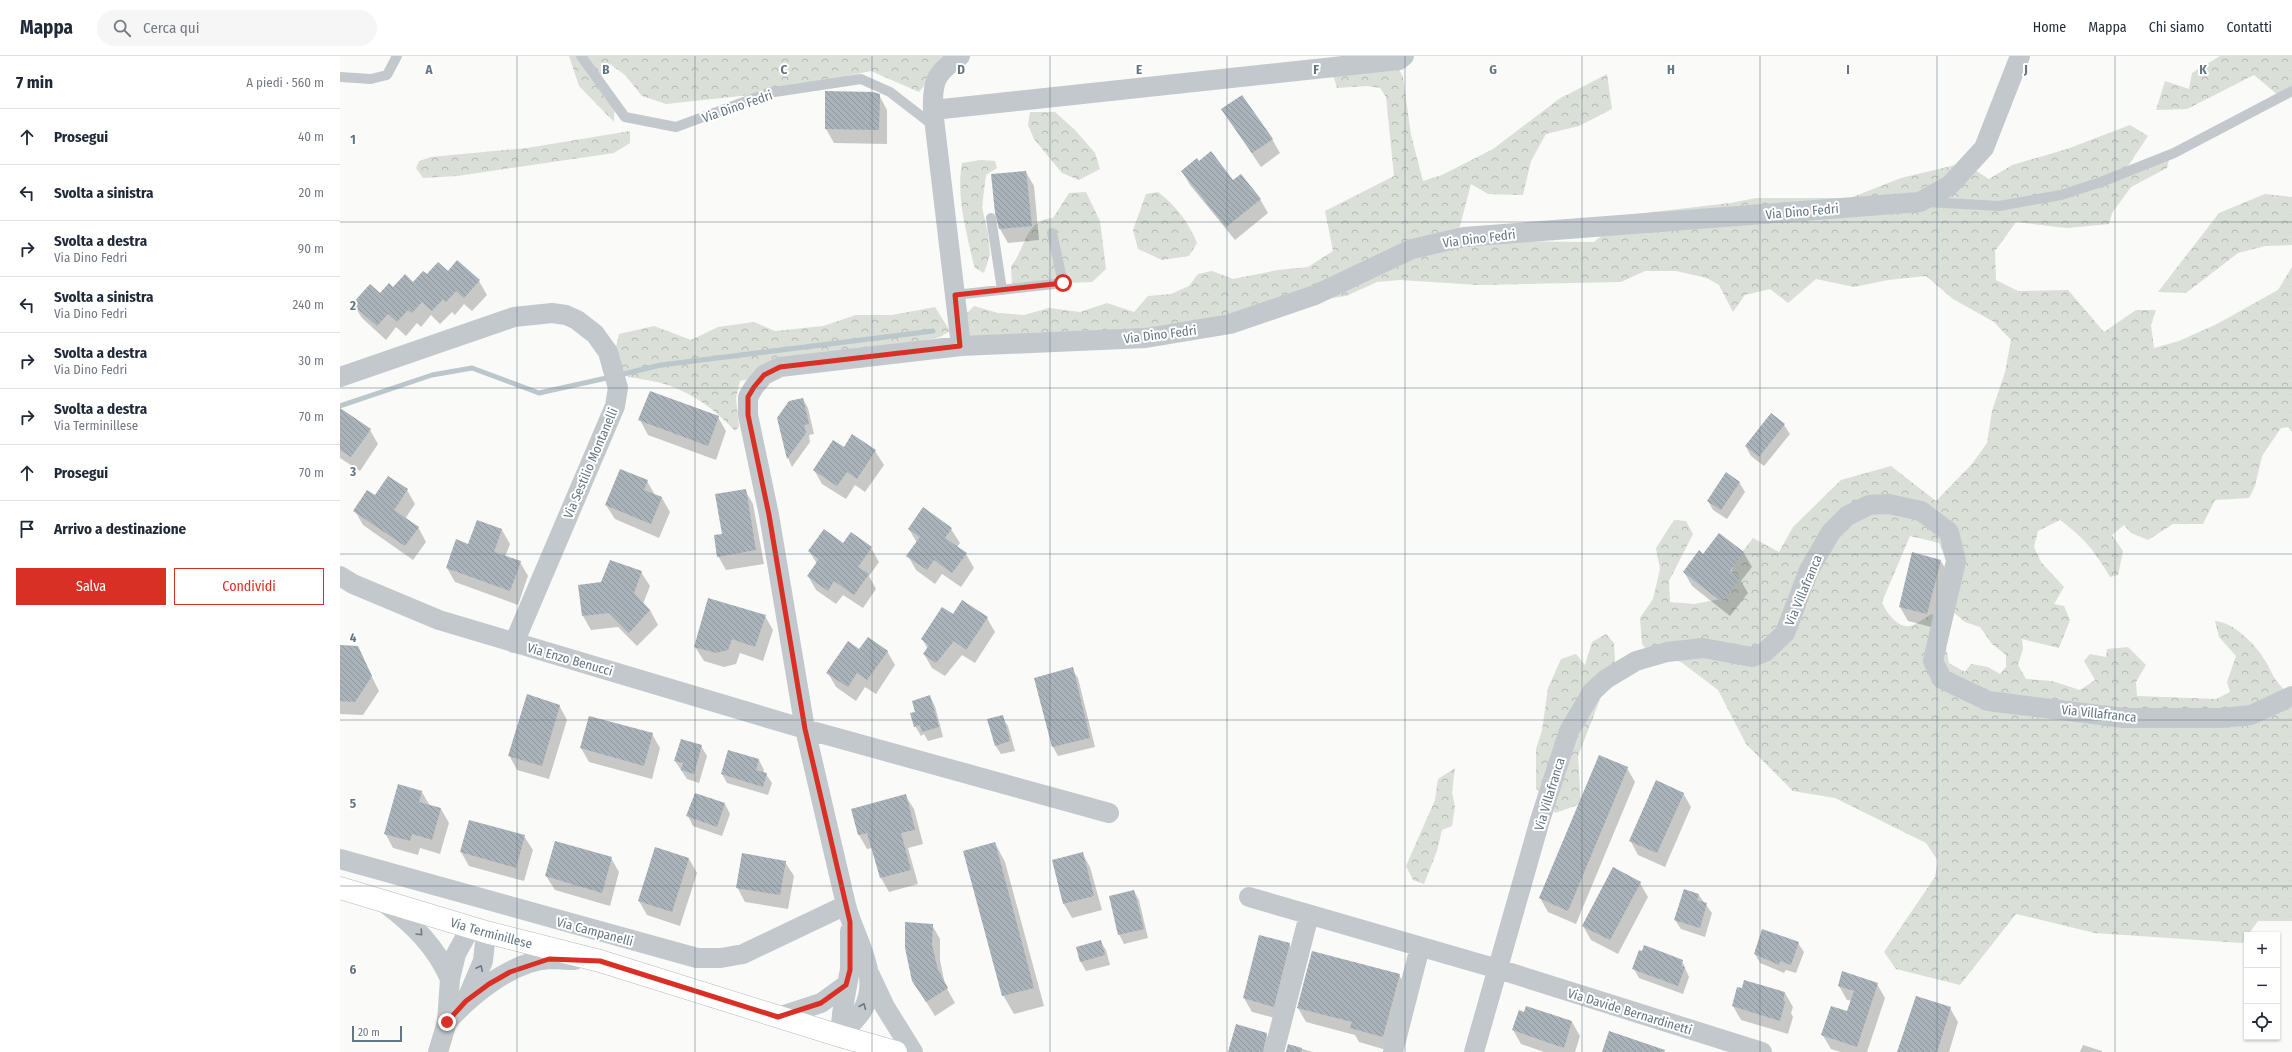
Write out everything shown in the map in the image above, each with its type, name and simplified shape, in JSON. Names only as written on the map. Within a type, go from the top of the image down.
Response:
[{"type":"main road","name":"Via Terminillese","points":[[340,888],[478,929],[600,961],[778,1017],[896,1052]]},
{"type":"street","points":[[960,56],[945,67],[936,77],[932,90],[960,346]]},
{"type":"street","points":[[934,118],[1399,60],[1404,56]]},
{"type":"street","name":"Via Dino Fedri","points":[[840,1036],[846,985],[850,970],[848,914],[805,729],[769,515],[748,415],[748,397],[764,375],[780,367],[960,346],[1146,338],[1230,324],[1315,295],[1412,248],[1464,237],[1920,202],[1950,185],[1984,148],[2020,56]]},
{"type":"street","name":"Via Sestilio Montanelli","points":[[340,377],[428,346],[522,316],[552,313],[566,315],[594,334],[608,352],[618,388],[615,406],[514,643]]},
{"type":"street","name":"Via Villafranca","points":[[1474,1052],[1540,820],[1569,731],[1592,692],[1606,679],[1636,661],[1668,652],[1703,648],[1752,657],[1765,652],[1785,633],[1809,570],[1831,532],[1847,516],[1869,505],[1889,504],[1922,511],[1949,532],[1956,561],[1933,661],[1942,679],[1988,701],[2124,718],[2221,718],[2251,715],[2292,696]]},
{"type":"street","name":"Via Enzo Benucci","points":[[340,576],[353,584],[439,620],[805,729],[1109,813]]},
{"type":"street","name":"Via Campanelli","points":[[340,859],[697,958],[721,958],[744,954],[848,914]]},
{"type":"street","name":"Via Davide Bernardinetti","points":[[1250,897],[1498,969],[1762,1052]]},
{"type":"street","points":[[380,899],[410,922],[428,941],[443,962],[450,979]]},
{"type":"street","name":"Via Dino Fedri","points":[[840,1036],[862,1010],[870,988],[868,972],[860,940],[848,914]]},
{"type":"street","points":[[1274,1052],[1309,915]]},
{"type":"street","points":[[438,1052],[447,1022],[450,979],[456,954],[478,929]]},
{"type":"street","points":[[466,1001],[483,961],[478,929]]},
{"type":"street","points":[[1393,1052],[1420,946]]},
{"type":"street","points":[[447,1022],[466,1001],[489,984],[532,963],[549,959],[600,961]]},
{"type":"street","name":"Via Dino Fedri","points":[[868,972],[885,1007],[913,1052]]},
{"type":"street","points":[[778,1017],[821,1003],[846,985]]},
{"type":"lane","points":[[340,77],[371,79],[387,76],[397,56]]},
{"type":"lane","name":"Via Dino Fedri","points":[[581,56],[625,116],[669,126],[676,127],[768,93],[861,79],[890,92],[934,118]]},
{"type":"lane","points":[[1920,202],[1999,206],[2061,195],[2101,182],[2174,153],[2292,91]]},
{"type":"lane","points":[[991,218],[1002,290]]},
{"type":"lane","points":[[955,295],[1063,283],[1052,233]]},
{"type":"green space","points":[[569,56],[948,56],[919,92],[871,71],[768,93],[666,104],[642,96],[625,75],[610,64],[601,77],[615,99],[614,122],[579,86]]},
{"type":"green space","points":[[1341,56],[1392,56],[1403,77],[1411,135],[1423,181],[1442,175],[1493,149],[1559,99],[1607,74],[1612,109],[1579,126],[1546,134],[1531,161],[1523,195],[1488,194],[1471,184],[1456,241],[1594,242],[1627,215],[1730,203],[1756,198],[1850,198],[1901,178],[1964,163],[1989,179],[2012,165],[2067,149],[2130,125],[2148,136],[2126,169],[2170,156],[2167,168],[2131,187],[2112,213],[2109,224],[2067,228],[2016,222],[1995,251],[1996,280],[2018,291],[2068,290],[2104,332],[2136,310],[2156,310],[2151,325],[2154,348],[2179,341],[2217,324],[2278,290],[2292,267],[2292,432],[2288,427],[2281,428],[2262,456],[2255,486],[2249,498],[2215,500],[2203,524],[2173,524],[2148,540],[2131,533],[2124,525],[2112,535],[2123,551],[2118,575],[2110,577],[2088,546],[2076,533],[2060,520],[2038,531],[2034,547],[2041,562],[2064,587],[2054,604],[2064,606],[2070,620],[2059,648],[2022,639],[2023,649],[2018,665],[2026,679],[2052,681],[2080,690],[2095,680],[2084,661],[2090,654],[2106,657],[2107,649],[2128,647],[2146,665],[2136,682],[2137,696],[2216,699],[2230,692],[2227,682],[2236,656],[2219,637],[2215,621],[2222,622],[2237,630],[2251,642],[2266,662],[2279,685],[2292,695],[2292,921],[2258,921],[2250,932],[2244,932],[2244,940],[2242,943],[2095,933],[2016,914],[1960,985],[1896,969],[1884,952],[1935,877],[1938,861],[1926,843],[1835,798],[1793,791],[1746,744],[1718,690],[1681,662],[1648,652],[1642,644],[1640,618],[1653,599],[1660,569],[1656,548],[1674,520],[1686,521],[1693,534],[1669,581],[1670,602],[1694,604],[1721,599],[1736,560],[1753,538],[1779,552],[1793,527],[1841,480],[1891,466],[1936,501],[1972,464],[1987,443],[1992,411],[2005,372],[2011,340],[1994,322],[1953,299],[1926,276],[1888,280],[1854,287],[1816,279],[1788,303],[1770,289],[1745,295],[1733,312],[1719,285],[1707,278],[1676,271],[1645,271],[1621,282],[1479,285],[1400,280],[1377,282],[1346,296],[1290,304],[1200,339],[971,343],[965,315],[974,306],[998,313],[1024,315],[1049,308],[1080,312],[1107,303],[1134,312],[1148,296],[1171,294],[1189,286],[1198,274],[1212,271],[1233,279],[1278,270],[1308,267],[1333,251],[1325,211],[1394,176],[1386,97],[1380,88],[1367,86],[1337,88],[1329,62]],"holes":[[[1910,536],[1939,543],[1947,563],[1953,612],[1965,622],[1980,627],[1992,644],[2006,655],[2006,667],[2000,674],[1988,667],[1971,664],[1965,672],[1949,663],[1943,634],[1932,614],[1915,624],[1905,626],[1896,622],[1889,615],[1882,602]]]},
{"type":"green space","points":[[2220,56],[2292,56],[2292,92],[2278,95],[2254,75],[2187,109],[2156,110],[2165,81],[2189,89],[2192,73]]},
{"type":"green space","points":[[1030,112],[1055,112],[1075,130],[1095,153],[1100,169],[1079,180],[1062,173],[1034,139],[1028,125]]},
{"type":"green space","points":[[630,131],[630,143],[614,153],[457,176],[423,178],[416,168],[419,161],[431,157],[527,148]]},
{"type":"green space","points":[[981,160],[995,161],[997,168],[986,175],[982,207],[988,233],[990,255],[984,273],[975,268],[973,262],[965,225],[960,187],[962,163]]},
{"type":"green space","points":[[1086,192],[1100,221],[1106,269],[1092,282],[1012,285],[1011,266],[1031,229],[1044,220],[1053,218],[1069,193]]},
{"type":"green space","points":[[1158,192],[1181,214],[1190,228],[1197,243],[1189,256],[1162,260],[1138,249],[1133,230],[1146,194]]},
{"type":"green space","points":[[2265,194],[2292,197],[2292,245],[2265,246],[2238,253],[2186,293],[2158,292],[2219,213]]},
{"type":"green space","points":[[935,307],[950,331],[940,337],[740,381],[736,398],[739,427],[735,431],[713,410],[687,393],[668,385],[628,377],[614,355],[619,334],[654,326],[691,340],[718,327],[754,322],[775,331],[823,326],[856,315],[892,315]]},
{"type":"green space","points":[[1606,634],[1614,643],[1615,661],[1578,756],[1581,804],[1555,813],[1536,788],[1536,749],[1542,730],[1548,688],[1561,659],[1576,654],[1585,665],[1592,642]]},
{"type":"green space","points":[[1455,768],[1452,792],[1455,807],[1452,826],[1442,830],[1437,851],[1424,884],[1413,880],[1406,866],[1435,800],[1438,779]]},
{"type":"building","points":[[825,91],[873,92],[880,94],[879,130],[825,129]]},
{"type":"building","points":[[1242,95],[1273,139],[1252,153],[1221,109]]},
{"type":"building","points":[[1211,151],[1233,180],[1241,174],[1261,199],[1226,227],[1181,171],[1197,158],[1199,161]]},
{"type":"building","points":[[1026,171],[1032,226],[999,229],[995,213],[991,174]]},
{"type":"building","points":[[457,260],[480,280],[464,298],[456,291],[446,302],[443,299],[432,311],[422,302],[412,313],[408,310],[397,322],[388,314],[377,326],[352,304],[370,284],[380,293],[389,283],[393,287],[405,274],[413,282],[423,271],[427,274],[438,262],[448,271]]},
{"type":"building","points":[[650,391],[719,416],[708,446],[638,420]]},
{"type":"building","points":[[803,398],[809,424],[804,425],[806,433],[787,459],[777,418],[789,401]]},
{"type":"building","points":[[340,408],[371,429],[351,457],[340,450]]},
{"type":"building","points":[[1771,413],[1785,424],[1759,457],[1745,446]]},
{"type":"building","points":[[852,434],[876,450],[857,479],[847,472],[837,486],[813,470],[833,440],[844,447]]},
{"type":"building","points":[[620,469],[648,480],[644,490],[662,497],[651,524],[605,505]]},
{"type":"building","points":[[1726,472],[1740,482],[1721,510],[1707,501]]},
{"type":"building","points":[[388,476],[408,489],[394,510],[419,527],[405,546],[353,511],[367,490],[375,495]]},
{"type":"building","points":[[746,489],[756,550],[717,557],[714,535],[722,534],[715,494]]},
{"type":"building","points":[[923,507],[952,528],[945,538],[967,553],[952,573],[934,560],[927,570],[906,556],[920,537],[908,529]]},
{"type":"building","points":[[477,520],[502,529],[494,552],[521,561],[510,591],[446,568],[456,539],[468,544]]},
{"type":"building","points":[[824,529],[843,543],[851,532],[872,547],[858,567],[869,574],[854,595],[834,581],[828,591],[807,576],[819,559],[808,551]]},
{"type":"building","points":[[1719,533],[1744,552],[1730,571],[1740,578],[1722,602],[1683,572],[1699,550],[1703,554]]},
{"type":"building","points":[[1912,552],[1941,560],[1927,614],[1899,607]]},
{"type":"building","points":[[610,560],[642,571],[634,593],[650,610],[629,633],[609,613],[582,616],[578,585],[601,582]]},
{"type":"building","points":[[708,598],[766,615],[755,647],[732,639],[728,650],[716,653],[694,647]]},
{"type":"building","points":[[962,600],[988,617],[966,650],[954,641],[936,663],[923,654],[929,645],[921,639],[942,607],[953,614]]},
{"type":"building","points":[[868,637],[888,651],[867,680],[857,673],[848,687],[826,673],[848,641],[859,649]]},
{"type":"building","points":[[340,645],[358,646],[372,676],[355,702],[340,701]]},
{"type":"building","points":[[1073,667],[1090,738],[1052,747],[1034,678]]},
{"type":"building","points":[[527,694],[560,705],[542,766],[508,756]]},
{"type":"building","points":[[930,695],[939,727],[922,732],[920,725],[914,727],[910,713],[915,712],[912,701]]},
{"type":"building","points":[[1003,715],[1010,741],[995,746],[987,719]]},
{"type":"building","points":[[589,716],[653,733],[644,766],[580,748]]},
{"type":"building","points":[[681,739],[702,745],[694,774],[681,770],[683,763],[674,761]]},
{"type":"building","points":[[728,750],[759,759],[756,770],[767,773],[763,787],[721,774]]},
{"type":"building","points":[[1599,755],[1628,767],[1568,911],[1539,898]]},
{"type":"building","points":[[1656,780],[1684,793],[1657,853],[1629,841]]},
{"type":"building","points":[[398,784],[422,791],[419,802],[441,808],[432,840],[412,834],[410,841],[384,834]]},
{"type":"building","points":[[695,793],[725,803],[717,827],[686,816]]},
{"type":"building","points":[[906,794],[915,830],[901,833],[911,870],[880,878],[867,833],[858,835],[851,809]]},
{"type":"building","points":[[469,820],[525,835],[516,868],[460,852]]},
{"type":"building","points":[[555,841],[612,857],[602,893],[545,876]]},
{"type":"building","points":[[995,842],[1034,988],[1002,996],[963,851]]},
{"type":"building","points":[[655,847],[689,858],[672,912],[638,901]]},
{"type":"building","points":[[1083,852],[1094,896],[1063,904],[1052,860]]},
{"type":"building","points":[[742,853],[786,861],[780,895],[736,888]]},
{"type":"building","points":[[1613,867],[1641,882],[1610,940],[1582,926]]},
{"type":"building","points":[[1684,889],[1699,894],[1697,900],[1707,903],[1700,928],[1674,920]]},
{"type":"building","points":[[1134,890],[1144,929],[1118,935],[1109,896]]},
{"type":"building","points":[[905,922],[933,924],[932,945],[938,970],[948,988],[926,1002],[912,981],[905,948]]},
{"type":"building","points":[[1762,929],[1799,942],[1791,965],[1780,961],[1779,965],[1754,954]]},
{"type":"building","points":[[1259,935],[1290,943],[1274,1007],[1243,998]]},
{"type":"building","points":[[1101,940],[1105,955],[1080,962],[1076,947]]},
{"type":"building","points":[[1644,945],[1683,960],[1681,966],[1685,967],[1678,986],[1632,969],[1639,950],[1642,951]]},
{"type":"building","points":[[1312,951],[1400,974],[1383,1037],[1350,1028],[1352,1022],[1297,1008]]},
{"type":"building","points":[[1842,971],[1878,983],[1857,1047],[1821,1035],[1831,1006],[1847,1011],[1854,991],[1838,986]]},
{"type":"building","points":[[1744,980],[1785,992],[1783,1001],[1785,1002],[1780,1021],[1732,1006],[1737,987],[1742,988]]},
{"type":"building","points":[[1916,996],[1951,1007],[1937,1052],[1897,1052]]},
{"type":"building","points":[[1526,1006],[1572,1021],[1564,1048],[1512,1030],[1519,1010],[1524,1012]]},
{"type":"building","points":[[1236,1024],[1267,1033],[1263,1052],[1228,1052]]},
{"type":"building","points":[[1609,1031],[1665,1050],[1664,1052],[1602,1052]]},
{"type":"building","points":[[1288,1044],[1302,1048],[1301,1052],[1286,1052]]},
{"type":"waterway","points":[[619,375],[661,365],[933,331]]},
{"type":"waterway","points":[[340,406],[432,375],[472,368],[539,393],[611,377]]},
{"type":"route","points":[[447,1022],[466,1001],[489,984],[510,972],[532,963],[549,959],[600,961],[778,1017],[821,1003],[846,985],[850,970],[850,922],[805,729],[769,515],[748,415],[748,397],[764,375],[780,367],[960,346],[955,295],[1063,283]]}]
